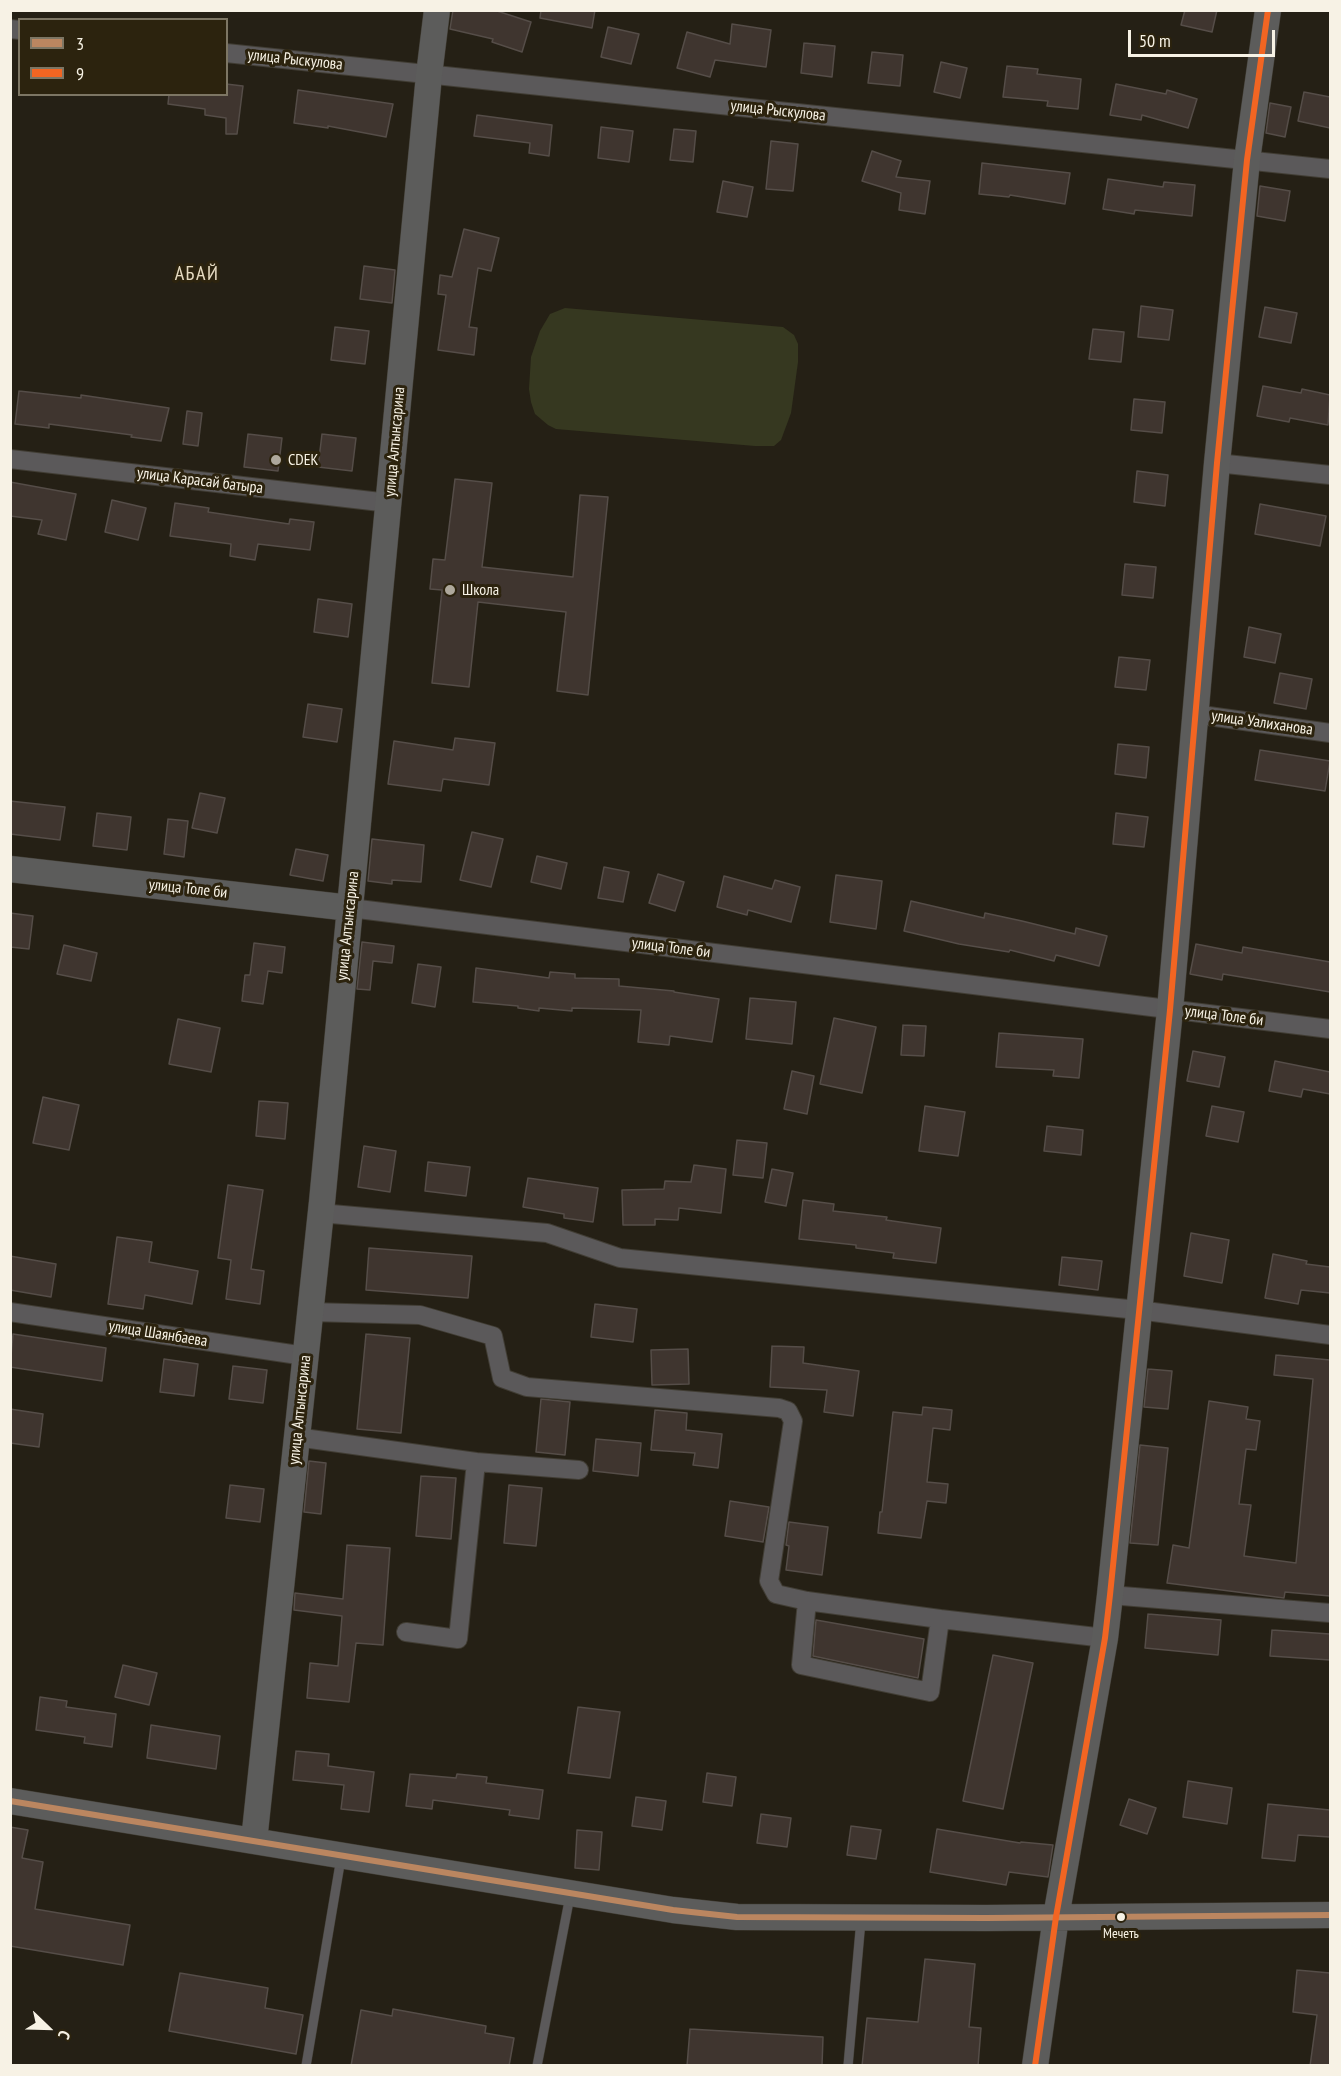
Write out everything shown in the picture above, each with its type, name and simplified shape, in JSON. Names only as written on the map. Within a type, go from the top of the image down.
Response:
[{"type":"street","name":"улица Алтынсарина","points":[[254,1841],[320,1214],[437,10]]},
{"type":"street","points":[[1035,2066],[1056,1917],[1105,1638],[1110,1595],[1170,1010],[1194,714],[1247,160],[1268,10]]},
{"type":"street","name":"улица Рыскулова","points":[[228,53],[1330,169]]},
{"type":"street","name":"улица Карасай батыра","points":[[10,459],[389,503]]},
{"type":"street","points":[[1217,463],[1330,475]]},
{"type":"street","name":"улица Уалиханова","points":[[1194,714],[1330,733]]},
{"type":"street","name":"улица Толе би","points":[[10,869],[350,908],[1330,1029]]},
{"type":"street","points":[[320,1214],[547,1233],[620,1258],[1138,1310],[1330,1335]]},
{"type":"street","name":"улица Шаянбаева","points":[[10,1312],[305,1356]]},
{"type":"street","points":[[310,1312],[420,1315],[493,1336],[502,1378],[527,1388],[768,1407],[788,1411],[793,1421],[769,1581],[776,1594],[807,1601],[940,1619],[1105,1638]]},
{"type":"street","points":[[296,1437],[476,1462],[579,1470]]},
{"type":"street","points":[[406,1632],[458,1639],[476,1462]]},
{"type":"street","points":[[1110,1595],[1330,1613]]},
{"type":"street","points":[[807,1601],[801,1665],[930,1692],[940,1619]]},
{"type":"street","points":[[10,1801],[673,1910],[737,1917],[1330,1915]]},
{"type":"lane","points":[[306,2066],[342,1856]]},
{"type":"lane","points":[[537,2066],[570,1893]]},
{"type":"lane","points":[[848,2066],[861,1917]]},
{"type":"green space","points":[[565,308],[783,327],[794,335],[798,344],[798,362],[791,413],[781,440],[774,446],[755,446],[556,429],[548,425],[535,414],[531,402],[529,389],[531,357],[540,331],[550,314]]},
{"type":"building","points":[[453,10],[494,10],[531,22],[522,52],[492,42],[493,39],[450,29]]},
{"type":"building","points":[[541,10],[595,10],[592,28],[540,18]]},
{"type":"building","points":[[1185,10],[1217,10],[1212,32],[1181,25]]},
{"type":"building","points":[[732,24],[771,30],[766,67],[715,60],[710,77],[677,68],[687,32],[730,44]]},
{"type":"building","points":[[608,27],[639,34],[631,64],[601,57]]},
{"type":"building","points":[[804,43],[835,46],[832,77],[801,73]]},
{"type":"building","points":[[872,52],[903,55],[900,86],[868,83]]},
{"type":"building","points":[[941,62],[967,68],[960,98],[934,92]]},
{"type":"building","points":[[1007,66],[1038,69],[1037,74],[1081,79],[1078,109],[1047,106],[1048,101],[1003,97]]},
{"type":"building","points":[[228,84],[243,86],[237,134],[226,134],[226,118],[205,115],[205,109],[168,104],[169,96],[228,96]]},
{"type":"building","points":[[1116,84],[1166,94],[1167,90],[1197,99],[1188,128],[1142,115],[1141,120],[1110,115]]},
{"type":"building","points":[[298,90],[393,104],[386,137],[328,126],[328,128],[294,123]]},
{"type":"building","points":[[1304,92],[1330,97],[1330,128],[1298,121]]},
{"type":"building","points":[[1270,103],[1291,107],[1285,137],[1266,133]]},
{"type":"building","points":[[477,115],[552,125],[549,156],[529,153],[530,143],[474,136]]},
{"type":"building","points":[[601,127],[633,131],[629,162],[598,158]]},
{"type":"building","points":[[674,129],[696,131],[693,162],[670,160]]},
{"type":"building","points":[[771,141],[798,144],[793,191],[766,189]]},
{"type":"building","points":[[872,151],[901,161],[896,177],[930,181],[925,214],[899,210],[901,193],[862,181]]},
{"type":"building","points":[[982,163],[1070,173],[1065,204],[1010,195],[1009,197],[979,194]]},
{"type":"building","points":[[1108,179],[1163,187],[1164,182],[1195,185],[1192,216],[1135,210],[1134,214],[1103,209]]},
{"type":"building","points":[[723,181],[753,187],[747,217],[717,212]]},
{"type":"building","points":[[1260,186],[1290,191],[1285,221],[1257,216]]},
{"type":"building","points":[[464,229],[499,238],[491,271],[478,268],[469,327],[477,328],[474,355],[438,350],[446,295],[438,294],[440,275],[452,277]]},
{"type":"building","points":[[364,266],[395,270],[392,303],[360,299]]},
{"type":"building","points":[[1141,306],[1173,310],[1169,340],[1138,337]]},
{"type":"building","points":[[1265,307],[1297,313],[1291,343],[1259,337]]},
{"type":"building","points":[[335,327],[369,331],[365,364],[331,360]]},
{"type":"building","points":[[1093,329],[1124,332],[1121,362],[1089,359]]},
{"type":"building","points":[[1263,386],[1301,393],[1302,389],[1330,395],[1328,425],[1290,418],[1289,422],[1257,416]]},
{"type":"building","points":[[19,391],[81,398],[81,395],[169,408],[161,441],[49,424],[49,428],[15,424]]},
{"type":"building","points":[[1134,399],[1165,402],[1162,433],[1131,430]]},
{"type":"building","points":[[187,411],[202,413],[198,446],[183,444]]},
{"type":"building","points":[[248,434],[282,438],[278,471],[244,467]]},
{"type":"building","points":[[322,434],[356,438],[352,471],[318,467]]},
{"type":"building","points":[[1137,471],[1168,475],[1165,506],[1134,502]]},
{"type":"building","points":[[455,479],[492,483],[482,567],[573,577],[580,495],[608,497],[588,695],[557,691],[566,612],[478,602],[469,687],[432,683],[442,590],[430,589],[433,559],[445,560]]},
{"type":"building","points":[[10,482],[76,494],[66,540],[38,534],[42,520],[10,516]]},
{"type":"building","points":[[112,500],[146,508],[138,540],[105,532]]},
{"type":"building","points":[[175,503],[209,508],[208,512],[289,524],[290,519],[314,522],[310,550],[258,544],[255,560],[230,556],[231,544],[170,536]]},
{"type":"building","points":[[1260,504],[1326,516],[1320,546],[1255,534]]},
{"type":"building","points":[[1125,564],[1156,567],[1153,598],[1122,595]]},
{"type":"building","points":[[318,599],[352,604],[348,637],[314,632]]},
{"type":"building","points":[[1249,627],[1281,634],[1275,663],[1244,657]]},
{"type":"building","points":[[1119,657],[1150,660],[1146,690],[1115,687]]},
{"type":"building","points":[[1280,673],[1312,679],[1306,709],[1274,703]]},
{"type":"building","points":[[308,704],[342,709],[337,742],[303,737]]},
{"type":"building","points":[[455,738],[495,743],[489,785],[443,779],[441,791],[388,784],[394,741],[453,750]]},
{"type":"building","points":[[1118,744],[1149,747],[1146,778],[1115,774]]},
{"type":"building","points":[[1260,750],[1330,761],[1325,791],[1255,780]]},
{"type":"building","points":[[200,793],[225,798],[217,833],[192,828]]},
{"type":"building","points":[[10,801],[65,807],[60,840],[10,834]]},
{"type":"building","points":[[97,813],[131,817],[127,850],[93,846]]},
{"type":"building","points":[[1116,813],[1148,817],[1144,847],[1113,844]]},
{"type":"building","points":[[168,819],[188,821],[184,857],[164,854]]},
{"type":"building","points":[[472,832],[503,839],[491,887],[460,880]]},
{"type":"building","points":[[372,839],[424,845],[421,882],[392,880],[392,884],[368,881]]},
{"type":"building","points":[[296,849],[328,855],[323,881],[290,875]]},
{"type":"building","points":[[537,856],[567,863],[561,889],[531,882]]},
{"type":"building","points":[[604,867],[629,872],[623,902],[598,898]]},
{"type":"building","points":[[658,874],[684,882],[675,911],[649,903]]},
{"type":"building","points":[[836,875],[882,881],[876,929],[830,922]]},
{"type":"building","points":[[724,876],[772,889],[775,880],[800,887],[791,922],[748,910],[747,915],[717,907]]},
{"type":"building","points":[[911,901],[984,918],[985,913],[1075,934],[1076,928],[1107,936],[1099,966],[1056,955],[1054,961],[1010,950],[1009,952],[959,944],[904,931]]},
{"type":"building","points":[[10,913],[33,916],[29,949],[10,947]]},
{"type":"building","points":[[362,942],[394,946],[392,963],[373,961],[370,990],[357,989]]},
{"type":"building","points":[[254,943],[285,947],[282,973],[268,971],[263,1004],[242,1001],[245,975],[250,975]]},
{"type":"building","points":[[1196,944],[1242,953],[1243,947],[1330,962],[1330,992],[1223,974],[1222,980],[1190,974]]},
{"type":"building","points":[[64,945],[97,953],[91,981],[57,974]]},
{"type":"building","points":[[418,964],[441,967],[435,1007],[412,1003]]},
{"type":"building","points":[[476,968],[549,978],[550,972],[575,974],[575,978],[619,979],[619,986],[674,991],[719,999],[712,1042],[670,1036],[669,1045],[638,1042],[641,1010],[572,1008],[572,1011],[539,1008],[539,1011],[518,1008],[518,1006],[473,1002]]},
{"type":"building","points":[[750,998],[796,1002],[792,1044],[746,1039]]},
{"type":"building","points":[[834,1018],[876,1027],[862,1093],[820,1084]]},
{"type":"building","points":[[178,1019],[220,1028],[211,1072],[169,1064]]},
{"type":"building","points":[[903,1025],[926,1026],[924,1056],[901,1055]]},
{"type":"building","points":[[999,1033],[1083,1039],[1079,1078],[1053,1076],[1054,1070],[996,1067]]},
{"type":"building","points":[[1193,1051],[1225,1057],[1219,1087],[1187,1081]]},
{"type":"building","points":[[1275,1061],[1330,1072],[1330,1094],[1303,1089],[1301,1097],[1269,1091]]},
{"type":"building","points":[[792,1071],[814,1076],[807,1114],[784,1109]]},
{"type":"building","points":[[43,1097],[79,1105],[69,1150],[33,1143]]},
{"type":"building","points":[[259,1101],[288,1103],[285,1139],[256,1136]]},
{"type":"building","points":[[925,1106],[965,1112],[958,1156],[919,1151]]},
{"type":"building","points":[[1212,1106],[1244,1112],[1238,1142],[1206,1136]]},
{"type":"building","points":[[1047,1126],[1083,1130],[1081,1155],[1044,1151]]},
{"type":"building","points":[[737,1140],[767,1143],[763,1178],[733,1175]]},
{"type":"building","points":[[364,1146],[396,1151],[390,1192],[358,1187]]},
{"type":"building","points":[[428,1162],[470,1167],[466,1196],[425,1191]]},
{"type":"building","points":[[694,1165],[726,1169],[721,1213],[679,1208],[678,1220],[655,1219],[655,1225],[623,1225],[622,1190],[664,1189],[665,1181],[691,1182]]},
{"type":"building","points":[[772,1169],[793,1173],[786,1206],[765,1202]]},
{"type":"building","points":[[528,1178],[598,1188],[593,1222],[564,1218],[564,1214],[523,1207]]},
{"type":"building","points":[[228,1185],[263,1190],[251,1269],[264,1271],[260,1304],[226,1299],[231,1260],[218,1258]]},
{"type":"building","points":[[803,1200],[834,1204],[833,1211],[887,1217],[886,1220],[941,1228],[936,1263],[893,1258],[894,1253],[856,1248],[856,1245],[799,1239]]},
{"type":"building","points":[[1191,1233],[1229,1240],[1222,1283],[1184,1276]]},
{"type":"building","points":[[117,1237],[152,1242],[149,1262],[198,1271],[192,1304],[145,1295],[143,1309],[108,1304]]},
{"type":"building","points":[[369,1248],[472,1256],[468,1298],[366,1290]]},
{"type":"building","points":[[1273,1254],[1307,1261],[1306,1264],[1330,1267],[1330,1293],[1301,1290],[1298,1304],[1265,1298]]},
{"type":"building","points":[[10,1256],[56,1264],[51,1297],[10,1290]]},
{"type":"building","points":[[1062,1257],[1102,1261],[1098,1290],[1059,1285]]},
{"type":"building","points":[[595,1304],[637,1309],[633,1342],[591,1337]]},
{"type":"building","points":[[13,1334],[106,1348],[102,1381],[10,1367]]},
{"type":"building","points":[[366,1334],[410,1338],[401,1433],[357,1429]]},
{"type":"building","points":[[772,1346],[804,1347],[803,1363],[859,1371],[853,1416],[824,1412],[827,1390],[770,1387]]},
{"type":"building","points":[[688,1349],[689,1384],[652,1385],[651,1350]]},
{"type":"building","points":[[1276,1355],[1330,1360],[1330,1596],[1285,1592],[1284,1598],[1167,1583],[1173,1545],[1189,1548],[1209,1401],[1248,1407],[1246,1419],[1260,1421],[1256,1450],[1246,1449],[1239,1504],[1251,1505],[1244,1556],[1296,1563],[1313,1379],[1274,1375]]},
{"type":"building","points":[[164,1359],[198,1364],[194,1396],[160,1392]]},
{"type":"building","points":[[233,1366],[267,1370],[263,1403],[229,1399]]},
{"type":"building","points":[[1148,1369],[1172,1371],[1168,1409],[1144,1407]]},
{"type":"building","points":[[541,1399],[570,1402],[565,1455],[536,1452]]},
{"type":"building","points":[[923,1407],[952,1410],[950,1430],[933,1428],[927,1482],[948,1484],[946,1503],[927,1501],[921,1538],[878,1533],[893,1412],[922,1415]]},
{"type":"building","points":[[10,1409],[43,1414],[39,1447],[10,1443]]},
{"type":"building","points":[[655,1410],[687,1413],[686,1430],[722,1434],[718,1468],[693,1465],[695,1453],[651,1450]]},
{"type":"building","points":[[596,1439],[641,1443],[638,1476],[593,1471]]},
{"type":"building","points":[[1140,1445],[1168,1448],[1158,1545],[1130,1543]]},
{"type":"building","points":[[309,1461],[326,1463],[321,1514],[304,1512]]},
{"type":"building","points":[[421,1476],[456,1478],[451,1539],[416,1536]]},
{"type":"building","points":[[230,1485],[264,1489],[260,1522],[226,1518]]},
{"type":"building","points":[[509,1485],[542,1488],[536,1546],[504,1543]]},
{"type":"building","points":[[730,1501],[769,1507],[763,1542],[725,1536]]},
{"type":"building","points":[[789,1522],[828,1527],[822,1575],[786,1570]]},
{"type":"building","points":[[347,1545],[390,1548],[383,1645],[356,1643],[349,1702],[307,1698],[310,1663],[338,1666],[342,1616],[294,1610],[295,1593],[343,1599]]},
{"type":"building","points":[[1148,1614],[1221,1620],[1218,1655],[1145,1648]]},
{"type":"building","points":[[816,1620],[924,1639],[918,1678],[813,1656]]},
{"type":"building","points":[[1272,1630],[1330,1634],[1330,1660],[1270,1656]]},
{"type":"building","points":[[993,1655],[1033,1663],[1003,1809],[963,1801]]},
{"type":"building","points":[[123,1665],[157,1673],[149,1705],[115,1697]]},
{"type":"building","points":[[40,1697],[67,1701],[66,1707],[116,1714],[112,1747],[84,1743],[85,1737],[36,1730]]},
{"type":"building","points":[[578,1707],[620,1712],[610,1778],[568,1773]]},
{"type":"building","points":[[151,1725],[220,1736],[216,1769],[147,1758]]},
{"type":"building","points":[[296,1751],[329,1754],[328,1766],[374,1772],[369,1812],[341,1809],[344,1785],[293,1780]]},
{"type":"building","points":[[707,1773],[736,1777],[732,1806],[703,1802]]},
{"type":"building","points":[[410,1774],[456,1778],[457,1774],[487,1777],[486,1783],[543,1790],[539,1819],[509,1815],[510,1810],[433,1800],[432,1809],[406,1806]]},
{"type":"building","points":[[1188,1781],[1232,1788],[1227,1824],[1183,1817]]},
{"type":"building","points":[[636,1797],[666,1801],[662,1830],[632,1826]]},
{"type":"building","points":[[1129,1799],[1156,1808],[1147,1834],[1120,1825]]},
{"type":"building","points":[[1268,1804],[1330,1810],[1330,1837],[1298,1835],[1295,1861],[1262,1858]]},
{"type":"building","points":[[761,1814],[791,1818],[787,1847],[757,1843]]},
{"type":"building","points":[[851,1826],[881,1830],[876,1859],[847,1855]]},
{"type":"building","points":[[10,1827],[28,1830],[22,1858],[43,1862],[35,1909],[130,1925],[123,1965],[10,1946]]},
{"type":"building","points":[[937,1829],[1020,1843],[1053,1845],[1048,1877],[1009,1872],[1006,1885],[930,1872]]},
{"type":"building","points":[[577,1830],[602,1832],[599,1870],[575,1868]]},
{"type":"building","points":[[925,1959],[975,1964],[969,2027],[981,2028],[978,2066],[862,2066],[867,2018],[918,2022]]},
{"type":"building","points":[[1297,1970],[1330,1973],[1330,2066],[1310,2066],[1317,2015],[1293,2012]]},
{"type":"building","points":[[180,1973],[268,1988],[265,2008],[303,2015],[296,2054],[169,2031]]},
{"type":"building","points":[[393,2009],[486,2026],[485,2033],[514,2038],[509,2066],[351,2066],[361,2010],[392,2016]]},
{"type":"building","points":[[690,2029],[823,2037],[822,2066],[687,2066]]},
{"type":"transit line","name":"9","points":[[1035,2066],[1056,1917],[1105,1638],[1110,1595],[1170,1010],[1217,463],[1247,160],[1268,10]]},
{"type":"transit line","name":"3","points":[[10,1801],[673,1910],[737,1917],[986,1918],[1330,1915]]},
{"type":"place","name":"CDEK","points":[[276,460]]},
{"type":"place","name":"Школа","points":[[450,590]]},
{"type":"place","name":"Мечеть","points":[[1121,1917]]},
{"type":"district","name":"АБАЙ","points":[[197,274]]}]
